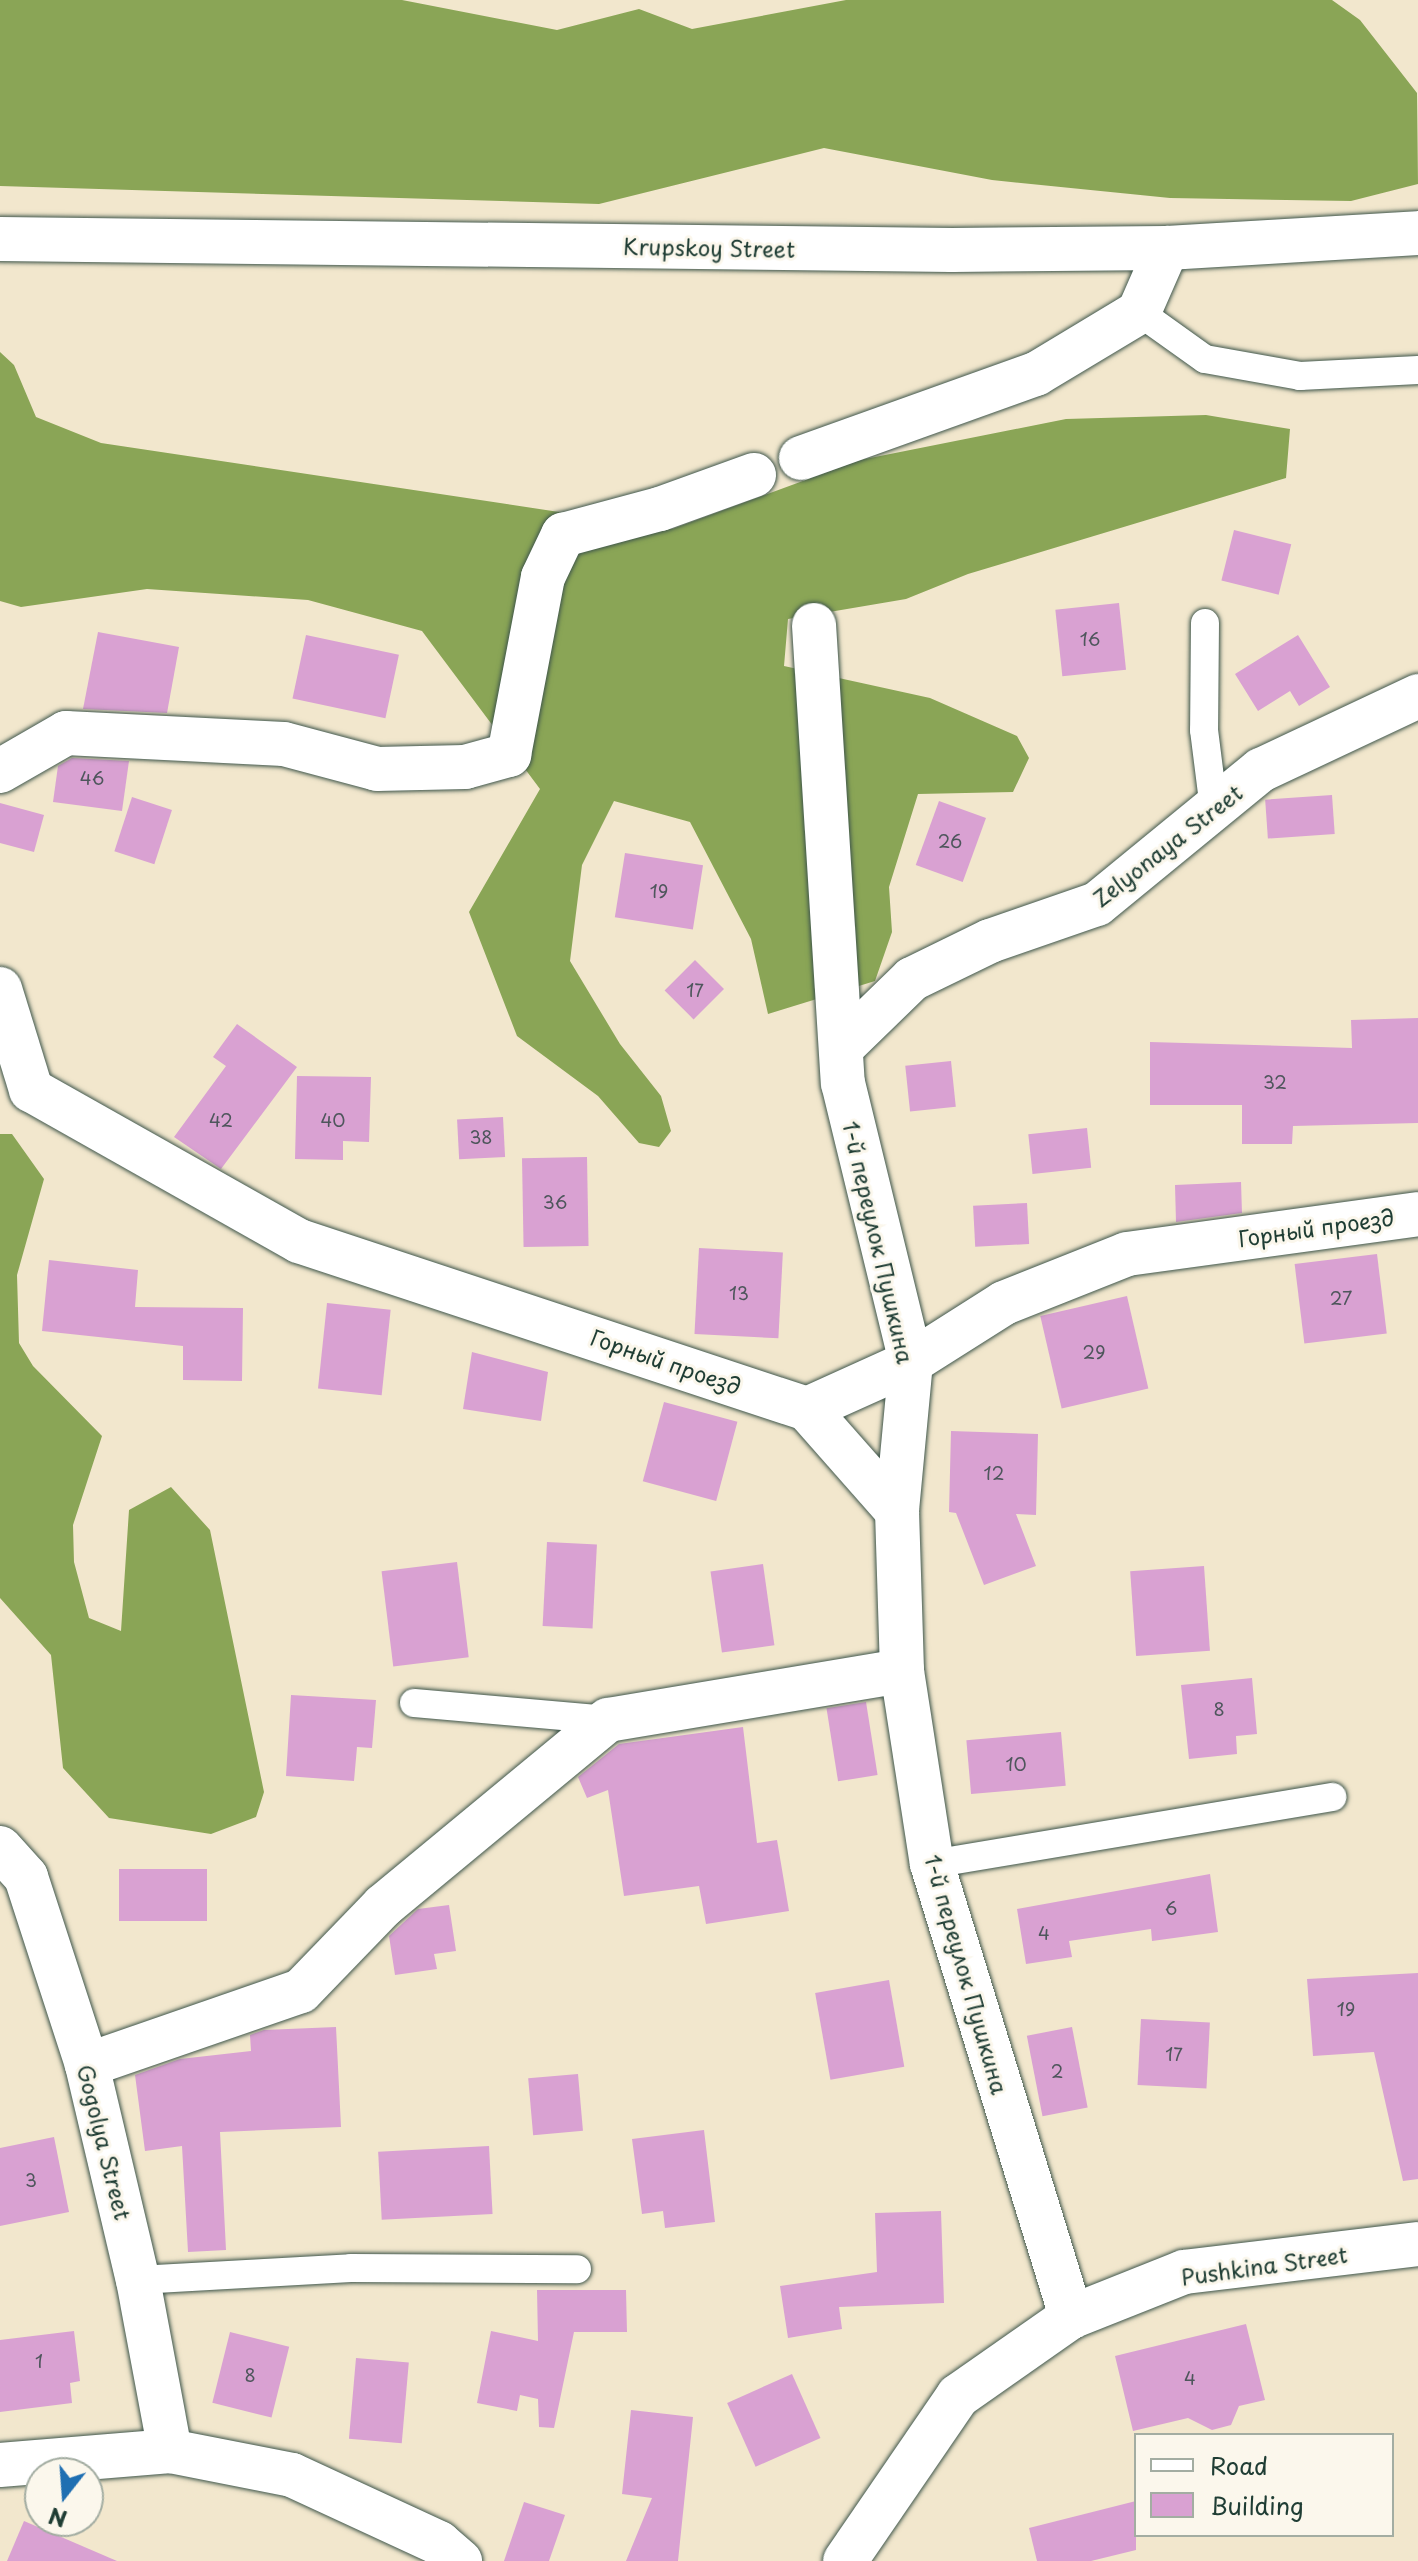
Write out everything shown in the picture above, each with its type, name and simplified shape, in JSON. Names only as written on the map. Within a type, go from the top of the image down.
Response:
[{"type":"street","name":"Krupskoy Street","points":[[0,239],[1167,248],[1418,233]]},
{"type":"street","points":[[801,458],[1036,374],[1139,312],[1167,248]]},
{"type":"street","points":[[0,771],[66,733],[284,744],[377,769],[465,767],[509,755],[543,577],[563,535],[660,509],[754,475]]},
{"type":"street","name":"1-й переулок Пушкина","points":[[814,625],[841,1048],[855,1141],[911,1362],[897,1511],[902,1671],[932,1864],[1071,2317]]},
{"type":"street","name":"Zelyonaya Street","points":[[841,1048],[912,979],[990,941],[1097,904],[1261,770],[1418,696]]},
{"type":"street","name":"Горный проезд","points":[[0,989],[31,1090],[299,1241],[807,1409],[911,1362],[1004,1303],[1127,1254],[1418,1214]]},
{"type":"street","points":[[807,1409],[897,1511]]},
{"type":"street","points":[[87,2065],[301,1991],[383,1906],[608,1720],[902,1671]]},
{"type":"street","name":"Gogolya Street","points":[[0,1848],[26,1877],[87,2065],[138,2280],[170,2451]]},
{"type":"street","name":"Pushkina Street","points":[[845,2561],[958,2396],[1071,2317],[1184,2272],[1418,2244]]},
{"type":"street","points":[[0,2465],[170,2451],[292,2475],[439,2543],[460,2561]]},
{"type":"lane","points":[[1139,312],[1205,359],[1300,376],[1418,370]]},
{"type":"lane","points":[[1205,623],[1204,730],[1214,809]]},
{"type":"lane","points":[[414,1703],[608,1720]]},
{"type":"lane","points":[[932,1864],[1332,1797]]},
{"type":"lane","points":[[138,2280],[351,2268],[577,2269]]},
{"type":"green space","points":[[0,0],[402,0],[557,30],[639,9],[692,29],[846,0],[1332,0],[1360,20],[1417,93],[1418,184],[1351,201],[1170,198],[992,180],[824,148],[599,204],[0,186]]},
{"type":"green space","points":[[0,352],[14,365],[36,417],[101,443],[672,529],[860,460],[1066,419],[1206,415],[1290,429],[1286,478],[968,574],[906,599],[788,619],[784,666],[930,698],[1017,736],[1029,758],[1013,792],[918,794],[889,887],[892,932],[875,981],[768,1014],[751,939],[690,822],[614,801],[582,865],[570,961],[620,1044],[661,1096],[671,1131],[659,1147],[639,1143],[598,1096],[517,1036],[469,912],[540,789],[422,631],[308,600],[147,589],[21,607],[0,601]]},
{"type":"green space","points":[[0,1134],[12,1134],[44,1179],[17,1275],[19,1343],[33,1366],[102,1436],[73,1525],[74,1562],[89,1618],[121,1631],[129,1510],[171,1487],[210,1530],[264,1792],[256,1817],[211,1834],[109,1818],[63,1768],[51,1655],[0,1598]]},
{"type":"building","points":[[1234,530],[1291,544],[1279,595],[1221,580]]},
{"type":"building","points":[[1119,603],[1126,670],[1062,676],[1055,610]]},
{"type":"building","points":[[98,632],[179,647],[167,713],[83,709]]},
{"type":"building","points":[[306,635],[399,655],[385,718],[292,699]]},
{"type":"building","points":[[1298,635],[1330,687],[1299,706],[1290,691],[1258,711],[1235,674]]},
{"type":"building","points":[[72,758],[129,761],[122,811],[53,802],[58,766]]},
{"type":"building","points":[[1332,795],[1335,834],[1268,839],[1265,800]]},
{"type":"building","points":[[132,797],[172,810],[154,864],[114,851]]},
{"type":"building","points":[[939,801],[986,818],[963,882],[916,865]]},
{"type":"building","points":[[0,803],[44,815],[34,852],[0,843]]},
{"type":"building","points":[[625,853],[703,865],[693,930],[615,917]]},
{"type":"building","points":[[695,960],[724,989],[694,1019],[665,990]]},
{"type":"building","points":[[1418,1018],[1418,1123],[1293,1126],[1292,1144],[1242,1144],[1242,1105],[1150,1105],[1150,1042],[1352,1048],[1351,1020]]},
{"type":"building","points":[[237,1024],[297,1067],[221,1169],[174,1137],[226,1066],[213,1057]]},
{"type":"building","points":[[951,1061],[956,1107],[910,1112],[905,1066]]},
{"type":"building","points":[[297,1076],[371,1077],[369,1142],[343,1141],[343,1160],[295,1159]]},
{"type":"building","points":[[503,1117],[505,1157],[459,1159],[457,1119]]},
{"type":"building","points":[[1087,1128],[1091,1168],[1033,1174],[1028,1134]]},
{"type":"building","points":[[587,1157],[589,1246],[524,1247],[522,1158]]},
{"type":"building","points":[[1241,1182],[1242,1213],[1176,1222],[1175,1185]]},
{"type":"building","points":[[1027,1203],[1029,1244],[975,1247],[973,1206]]},
{"type":"building","points":[[699,1248],[783,1252],[778,1338],[694,1334]]},
{"type":"building","points":[[1377,1254],[1387,1333],[1304,1344],[1295,1264]]},
{"type":"building","points":[[49,1260],[138,1270],[135,1307],[243,1308],[242,1381],[183,1380],[183,1346],[42,1331]]},
{"type":"building","points":[[1127,1296],[1148,1389],[1062,1409],[1040,1316]]},
{"type":"building","points":[[327,1303],[391,1310],[382,1395],[318,1389]]},
{"type":"building","points":[[472,1352],[548,1372],[541,1421],[463,1409]]},
{"type":"building","points":[[664,1402],[737,1422],[716,1501],[643,1481]]},
{"type":"building","points":[[951,1431],[1038,1434],[1036,1515],[1016,1514],[1036,1566],[984,1585],[956,1513],[949,1512]]},
{"type":"building","points":[[547,1542],[597,1545],[593,1629],[543,1626]]},
{"type":"building","points":[[457,1562],[469,1657],[393,1667],[382,1571]]},
{"type":"building","points":[[763,1564],[774,1645],[722,1653],[711,1571]]},
{"type":"building","points":[[1204,1566],[1210,1651],[1136,1656],[1130,1571]]},
{"type":"building","points":[[1252,1678],[1257,1734],[1236,1736],[1237,1754],[1189,1759],[1181,1685]]},
{"type":"building","points":[[291,1695],[376,1700],[372,1748],[357,1747],[354,1781],[286,1776]]},
{"type":"building","points":[[866,1702],[878,1775],[838,1781],[826,1708]]},
{"type":"building","points":[[743,1727],[757,1843],[777,1840],[789,1911],[706,1924],[699,1886],[624,1896],[608,1790],[587,1798],[578,1777],[619,1744]]},
{"type":"building","points":[[1061,1732],[1066,1786],[971,1794],[966,1740]]},
{"type":"building","points":[[119,1869],[207,1869],[207,1921],[119,1921]]},
{"type":"building","points":[[1210,1874],[1218,1932],[1152,1941],[1151,1929],[1069,1941],[1072,1957],[1026,1964],[1017,1909]]},
{"type":"building","points":[[449,1905],[456,1951],[434,1954],[437,1969],[395,1975],[389,1936],[418,1909]]},
{"type":"building","points":[[1418,1973],[1418,2179],[1403,2181],[1374,2052],[1313,2056],[1307,1979]]},
{"type":"building","points":[[889,1980],[904,2067],[830,2080],[815,1993]]},
{"type":"building","points":[[1141,2019],[1210,2023],[1206,2089],[1138,2085]]},
{"type":"building","points":[[336,2027],[341,2127],[220,2132],[226,2250],[188,2252],[182,2146],[145,2151],[135,2075],[180,2059],[251,2051],[250,2035],[264,2030]]},
{"type":"building","points":[[1072,2027],[1088,2107],[1042,2116],[1027,2036]]},
{"type":"building","points":[[578,2074],[583,2131],[533,2135],[528,2078]]},
{"type":"building","points":[[704,2130],[715,2222],[665,2228],[663,2211],[642,2214],[632,2139]]},
{"type":"building","points":[[54,2137],[69,2212],[0,2226],[0,2148]]},
{"type":"building","points":[[489,2146],[493,2214],[382,2220],[378,2152]]},
{"type":"building","points":[[941,2211],[944,2303],[839,2307],[842,2329],[788,2338],[780,2286],[877,2272],[875,2213]]},
{"type":"building","points":[[537,2290],[626,2290],[627,2332],[574,2332],[554,2428],[539,2427],[538,2399],[520,2395],[517,2411],[477,2403],[491,2331],[538,2341]]},
{"type":"building","points":[[1246,2324],[1265,2400],[1239,2406],[1231,2425],[1212,2430],[1188,2418],[1133,2431],[1115,2356]]},
{"type":"building","points":[[74,2331],[80,2381],[70,2383],[72,2403],[0,2412],[0,2340]]},
{"type":"building","points":[[230,2332],[289,2347],[272,2418],[212,2403]]},
{"type":"building","points":[[356,2358],[409,2363],[402,2443],[349,2439]]},
{"type":"building","points":[[792,2374],[820,2438],[756,2467],[727,2403]]},
{"type":"building","points":[[631,2410],[693,2417],[678,2561],[626,2561],[652,2498],[622,2494]]},
{"type":"building","points":[[524,2502],[565,2515],[549,2561],[504,2561]]},
{"type":"building","points":[[1134,2502],[1136,2550],[1091,2561],[1037,2561],[1029,2528]]},
{"type":"building","points":[[24,2521],[24,2537],[61,2537],[117,2561],[7,2561]]}]
